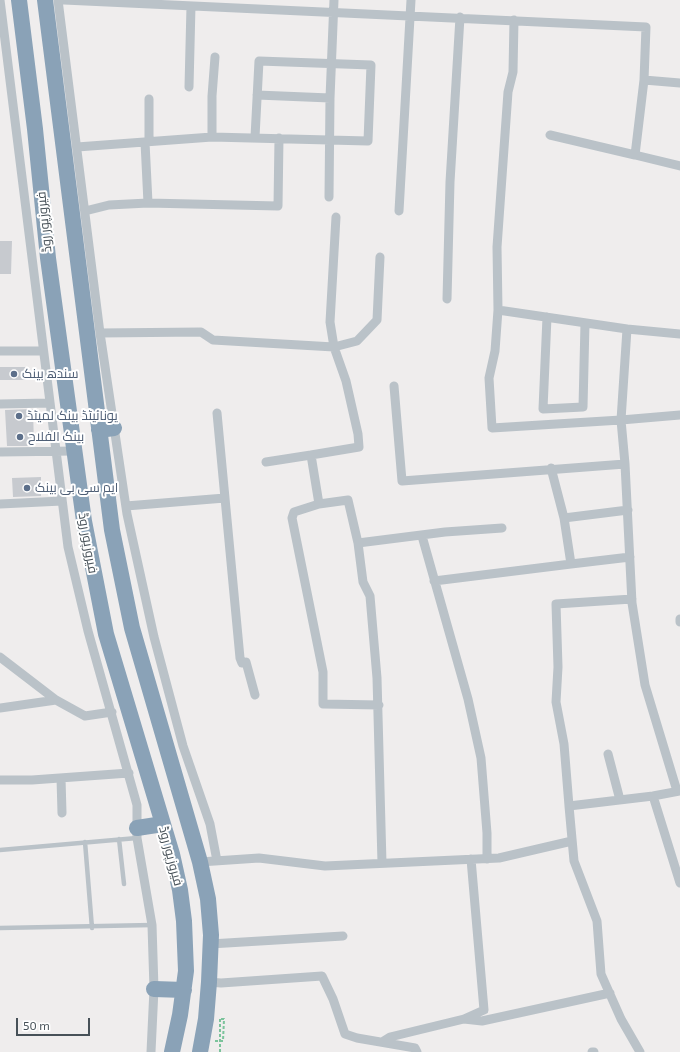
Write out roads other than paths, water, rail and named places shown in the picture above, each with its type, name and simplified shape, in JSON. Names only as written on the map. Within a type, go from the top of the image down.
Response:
[{"type":"highway","name":"فیروزپور روڈ","points":[[19,0],[35,129],[48,258],[84,521],[106,634],[163,824],[180,890],[184,921],[186,971],[184,990],[172,1052]]},
{"type":"highway","name":"فیروزپور روڈ","points":[[45,0],[106,429],[112,530],[132,628],[200,862],[208,899],[210,944],[209,982],[206,1019],[200,1052]]},
{"type":"highway","points":[[106,634],[132,628]]},
{"type":"highway","points":[[137,833],[163,824]]},
{"type":"highway","points":[[154,989],[184,990]]},
{"type":"street","points":[[0,0],[4,68],[50,403],[68,547],[76,587],[137,805],[137,833],[152,925],[154,989],[151,1052]]},
{"type":"street","points":[[58,0],[100,333],[106,429],[126,506],[154,637],[183,746],[210,824],[217,861]]},
{"type":"street","points":[[64,0],[191,6],[238,4],[287,10],[646,27],[644,80],[635,155]]},
{"type":"street","points":[[287,0],[287,10]]},
{"type":"street","points":[[329,197],[330,98],[334,0]]},
{"type":"street","points":[[399,211],[411,0]]},
{"type":"street","points":[[189,87],[191,6]]},
{"type":"street","points":[[447,299],[450,182],[460,17]]},
{"type":"street","points":[[514,20],[513,72],[508,92],[497,247],[498,310],[495,351],[489,378],[492,428],[680,415]]},
{"type":"street","points":[[212,137],[212,96],[215,57]]},
{"type":"street","points":[[77,147],[212,137],[368,141],[371,65],[259,61],[255,137]]},
{"type":"street","points":[[644,80],[680,83]]},
{"type":"street","points":[[257,95],[330,98]]},
{"type":"street","points":[[148,203],[147,142],[149,99]]},
{"type":"street","points":[[550,135],[680,166]]},
{"type":"street","points":[[85,210],[109,205],[148,203],[278,206],[279,138]]},
{"type":"street","points":[[266,462],[359,447],[358,434],[346,381],[334,347],[330,322],[336,217]]},
{"type":"street","points":[[100,333],[201,332],[213,340],[334,347],[357,341],[377,320],[380,257]]},
{"type":"street","points":[[498,310],[627,329],[680,334]]},
{"type":"street","points":[[547,317],[543,408],[583,407],[585,323]]},
{"type":"street","points":[[568,806],[653,796],[678,791],[645,685],[632,599],[628,510],[621,420],[627,329]]},
{"type":"street","points":[[0,351],[43,351]]},
{"type":"street","points":[[394,386],[402,481],[551,468],[625,464]]},
{"type":"street","points":[[0,404],[50,403]]},
{"type":"street","points":[[217,413],[240,658],[242,663],[246,662],[255,695]]},
{"type":"street","points":[[0,452],[74,451]]},
{"type":"street","points":[[311,455],[319,504]]},
{"type":"street","points":[[551,468],[564,518],[571,564]]},
{"type":"street","points":[[126,506],[225,498]]},
{"type":"street","points":[[378,705],[323,704],[323,672],[292,518],[294,512],[319,504],[348,500],[358,543],[363,582],[370,596],[378,705],[382,864]]},
{"type":"street","points":[[0,504],[62,501]]},
{"type":"street","points":[[564,518],[628,510]]},
{"type":"street","points":[[358,543],[445,532],[502,528]]},
{"type":"street","points":[[422,536],[468,699],[481,758],[487,833],[487,859]]},
{"type":"street","points":[[434,581],[630,557]]},
{"type":"street","points":[[632,599],[556,604],[558,668],[556,702],[564,744],[568,806],[574,861],[597,921],[601,974],[621,1019],[640,1052]]},
{"type":"street","points":[[0,657],[56,700],[85,716],[112,712]]},
{"type":"street","points":[[0,708],[56,700]]},
{"type":"street","points":[[608,754],[620,800]]},
{"type":"street","points":[[0,780],[61,778],[129,773]]},
{"type":"street","points":[[61,778],[62,813]]},
{"type":"street","points":[[653,796],[680,883]]},
{"type":"street","points":[[200,862],[259,858],[325,866],[487,859],[499,858],[572,841]]},
{"type":"street","points":[[382,1042],[390,1037],[464,1019],[484,1010],[472,859]]},
{"type":"street","points":[[210,944],[343,936]]},
{"type":"street","points":[[209,982],[221,983],[322,976],[333,1000],[344,1034],[414,1048],[417,1052]]},
{"type":"street","points":[[464,1019],[482,1021],[610,993]]},
{"type":"lane","points":[[0,850],[119,839],[137,833]]},
{"type":"lane","points":[[119,839],[124,884]]},
{"type":"lane","points":[[85,842],[92,928]]},
{"type":"lane","points":[[0,928],[92,928],[152,925]]},
{"type":"place","name":"سندھ بینک","points":[[14,374]]},
{"type":"place","name":"یونائیٹڈ بینک لمیٹڈ","points":[[19,416]]},
{"type":"place","name":"بینک الفلاح","points":[[20,437]]},
{"type":"place","name":"ایم سی بی بینک","points":[[27,488]]}]
